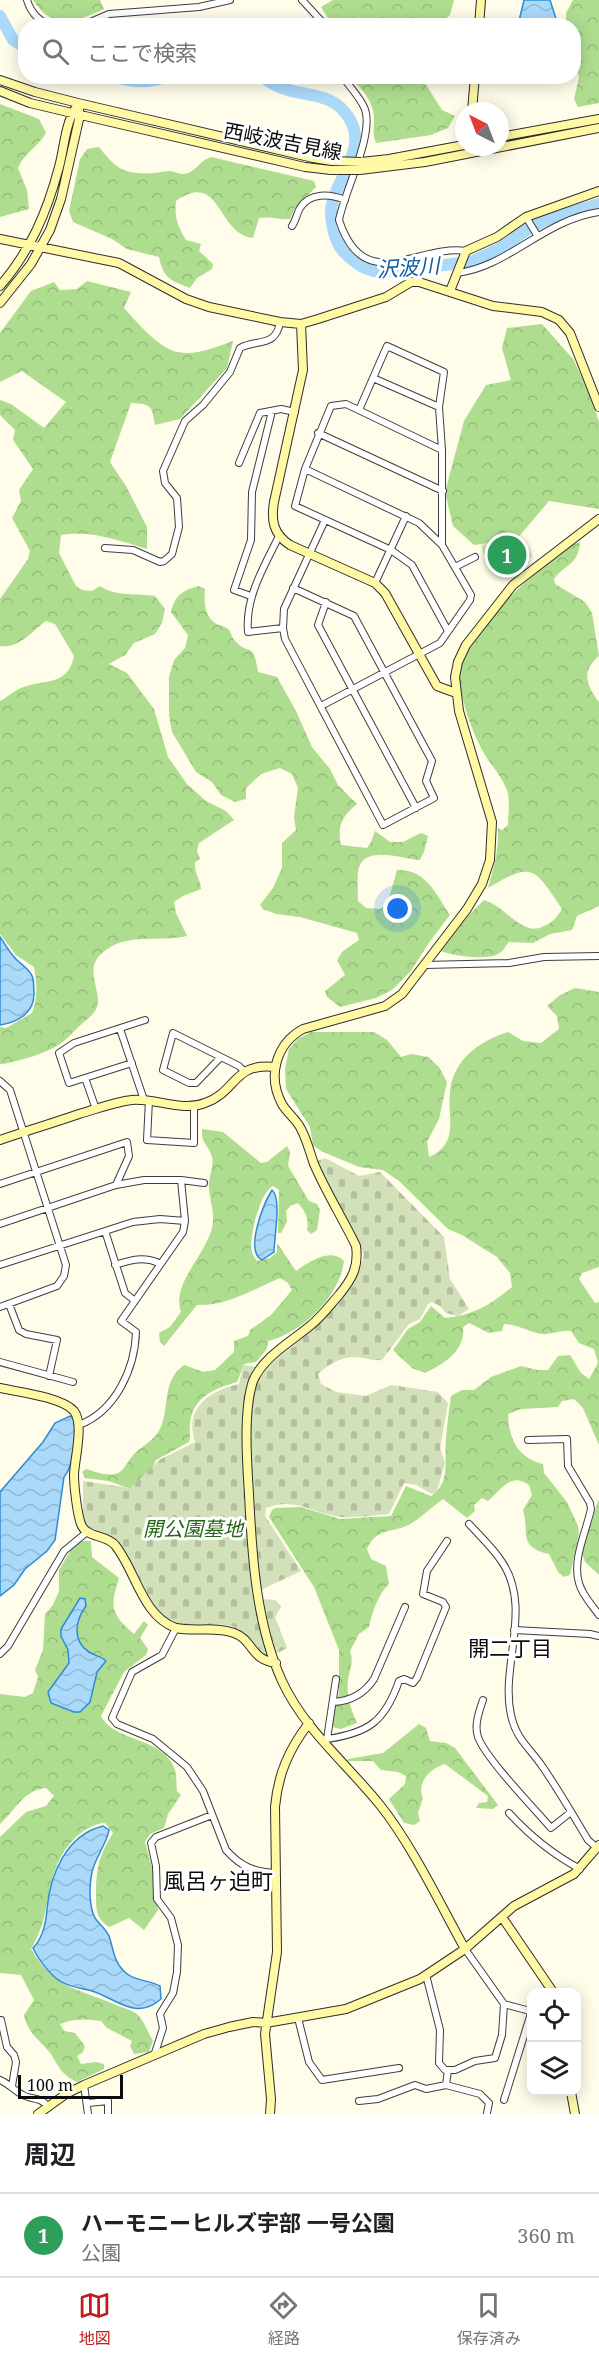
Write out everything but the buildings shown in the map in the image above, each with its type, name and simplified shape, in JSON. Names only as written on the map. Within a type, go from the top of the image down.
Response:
[{"type":"street","points":[[27,0],[31,11],[38,18]]},
{"type":"street","points":[[100,18],[110,14],[199,7],[230,0]]},
{"type":"street","points":[[302,0],[319,18]]},
{"type":"street","points":[[480,18],[481,0]]},
{"type":"street","name":"西岐波吉見線","points":[[0,80],[35,92],[331,165]]},
{"type":"street","points":[[348,84],[365,108],[367,119],[361,151],[343,200],[339,220],[351,245],[368,259],[390,263],[455,249],[465,254]]},
{"type":"street","points":[[473,102],[474,84]]},
{"type":"street","name":"西岐波吉見線","points":[[0,91],[30,103],[305,166],[415,164],[455,154]]},
{"type":"street","points":[[0,303],[27,270],[56,216],[78,103]]},
{"type":"street","points":[[0,285],[30,245],[45,213],[76,114]]},
{"type":"street","points":[[509,135],[599,119]]},
{"type":"street","name":"西岐波吉見線","points":[[509,143],[599,128]]},
{"type":"street","name":"西岐波吉見線","points":[[361,166],[455,147]]},
{"type":"street","points":[[450,291],[465,254],[528,219],[599,191]]},
{"type":"street","points":[[292,226],[300,207],[309,199],[331,195],[343,200]]},
{"type":"street","points":[[457,272],[487,265],[536,234],[599,212]]},
{"type":"street","points":[[528,219],[536,234]]},
{"type":"street","points":[[0,239],[119,263],[186,299],[209,307],[280,322],[301,324],[386,297],[411,282],[420,282],[493,306],[542,312],[559,320],[570,333],[599,407]]},
{"type":"street","points":[[105,548],[133,550],[160,562],[172,554],[179,527],[177,498],[165,483],[163,471],[185,422],[203,405],[230,372],[240,348],[272,338],[279,331],[280,322]]},
{"type":"street","points":[[301,324],[303,370],[272,517],[279,536],[290,544],[375,583],[385,593],[436,686],[456,693]]},
{"type":"street","points":[[359,410],[387,346],[444,372],[439,407],[443,491],[442,545]]},
{"type":"street","points":[[373,378],[439,407]]},
{"type":"street","points":[[442,450],[346,404],[331,406],[305,469],[295,506],[391,549],[412,565],[448,631]]},
{"type":"street","points":[[239,462],[260,413],[280,409],[295,412]]},
{"type":"street","points":[[251,596],[234,590],[250,540],[252,492],[272,411]]},
{"type":"street","points":[[318,433],[443,491]]},
{"type":"street","points":[[305,469],[406,516],[425,528],[442,545],[471,595],[470,600],[440,643],[321,706]]},
{"type":"street","points":[[375,583],[406,516]]},
{"type":"street","points":[[426,1975],[440,2030],[439,2063],[441,2067],[448,2070],[475,2061],[495,2058],[502,2035],[504,2004],[465,1949],[391,1819],[309,1723],[291,1698],[276,1663],[259,1601],[251,1533],[247,1465],[251,1392],[257,1374],[270,1359],[318,1319],[349,1283],[358,1258],[356,1246],[315,1165],[301,1128],[279,1095],[275,1067],[280,1049],[294,1034],[303,1029],[385,1006],[408,988],[476,896],[486,873],[491,849],[492,822],[462,723],[456,693],[455,677],[458,662],[466,645],[503,596],[524,576],[599,519]]},
{"type":"street","points":[[293,588],[354,616],[432,761],[426,781],[434,798],[383,825],[290,650],[283,628],[284,609],[293,588],[325,520]]},
{"type":"street","points":[[279,536],[251,596],[247,617],[248,632],[283,628]]},
{"type":"street","points":[[455,567],[475,557]]},
{"type":"street","points":[[326,602],[318,625],[416,808]]},
{"type":"street","points":[[425,965],[508,963],[544,957],[599,956]]},
{"type":"street","points":[[132,1063],[69,1083],[59,1053],[74,1043],[145,1020]]},
{"type":"street","points":[[120,1029],[146,1100],[147,1140],[194,1143],[194,1106]]},
{"type":"street","points":[[220,1058],[195,1083],[189,1083],[163,1070],[173,1033],[239,1066],[244,1071]]},
{"type":"street","points":[[0,1140],[119,1102],[146,1100],[194,1106],[213,1100],[244,1071],[261,1065],[275,1067]]},
{"type":"street","points":[[85,1078],[96,1109]]},
{"type":"street","points":[[0,1081],[10,1090],[66,1265],[64,1276],[57,1286],[0,1307]]},
{"type":"street","points":[[0,1184],[127,1142],[129,1156],[116,1185]]},
{"type":"street","points":[[0,1224],[116,1185],[144,1180],[181,1180],[204,1183]]},
{"type":"street","points":[[79,1425],[87,1422],[105,1407],[130,1371],[136,1352],[136,1332],[121,1321],[159,1263],[183,1232],[185,1221],[181,1180]]},
{"type":"street","points":[[0,1265],[147,1220],[185,1221]]},
{"type":"street","points":[[105,1231],[124,1293],[135,1301]]},
{"type":"street","points":[[115,1265],[133,1259],[149,1259],[159,1263]]},
{"type":"street","points":[[9,1304],[19,1330],[26,1334],[57,1340],[49,1376]]},
{"type":"street","points":[[0,1362],[73,1382]]},
{"type":"street","points":[[0,1388],[62,1402],[75,1412],[79,1425],[74,1478],[81,1523],[87,1532],[105,1537],[116,1546],[151,1608],[163,1622],[176,1628],[234,1633],[246,1641],[259,1659],[276,1663]]},
{"type":"street","points":[[528,1440],[567,1440],[568,1466],[590,1503],[591,1509],[579,1556],[577,1571],[579,1583],[599,1615]]},
{"type":"street","points":[[38,2114],[66,2094],[84,2085],[229,2026],[253,2022],[266,2023],[346,2008],[426,1975],[465,1949],[523,1900],[567,1879],[580,1869],[598,1846],[588,1840],[541,1765],[520,1740],[516,1731],[509,1696],[514,1630],[513,1591],[503,1563],[468,1524]]},
{"type":"street","points":[[0,1654],[8,1646],[64,1551],[87,1532]]},
{"type":"street","points":[[325,1740],[370,1728],[391,1704],[399,1681],[404,1678],[413,1683],[417,1678],[446,1607],[443,1602],[423,1594],[427,1571],[447,1541]]},
{"type":"street","points":[[334,1702],[354,1698],[367,1689],[374,1679],[405,1607]]},
{"type":"street","points":[[176,1628],[162,1655],[132,1672],[112,1718],[117,1724],[153,1739],[179,1759],[202,1791],[226,1850],[233,1857],[255,1870],[276,1873]]},
{"type":"street","points":[[514,1630],[599,1636]]},
{"type":"street","points":[[325,1740],[334,1702],[336,1679]]},
{"type":"street","points":[[483,1700],[477,1728],[479,1738],[490,1756],[551,1828],[571,1812]]},
{"type":"street","points":[[270,2114],[271,2099],[265,2044],[276,1952],[275,1807],[277,1788],[290,1750],[309,1723]]},
{"type":"street","points":[[509,1813],[529,1835],[558,1858],[580,1869]]},
{"type":"street","points":[[154,2056],[163,2028],[160,2014],[173,1993],[177,1972],[177,1945],[171,1918],[157,1899],[156,1866],[151,1843],[156,1837],[212,1815]]},
{"type":"street","points":[[502,1917],[550,1988]]},
{"type":"street","points":[[504,2004],[527,2010]]},
{"type":"street","points":[[298,2018],[309,2062],[322,2080],[399,2068]]},
{"type":"street","points":[[2,2020],[7,2048],[14,2055],[12,2086]]},
{"type":"street","points":[[504,2100],[527,2021]]},
{"type":"street","points":[[446,2085],[448,2070]]},
{"type":"street","points":[[0,2080],[12,2086],[22,2095],[42,2099],[49,2107]]},
{"type":"street","points":[[84,2085],[88,2114]]},
{"type":"street","points":[[359,2101],[378,2098],[415,2085],[426,2089],[446,2085],[483,2096],[489,2103],[487,2114]]},
{"type":"street","points":[[572,2096],[574,2114]]},
{"type":"street","points":[[88,2103],[108,2101],[108,2114]]},
{"type":"green space","points":[[33,0],[100,0],[104,9],[80,18],[52,18],[41,10]]},
{"type":"green space","points":[[333,0],[454,0],[450,15],[447,18],[328,18],[321,7]]},
{"type":"green space","points":[[573,0],[599,0],[599,103],[578,107],[574,99],[577,84],[581,84],[581,18],[566,18],[566,13]]},
{"type":"green space","points":[[356,84],[425,84],[442,110],[455,116],[448,128],[431,135],[376,143],[372,106]]},
{"type":"green space","points":[[0,104],[39,119],[46,133],[18,168],[27,190],[29,209],[0,217]]},
{"type":"green space","points":[[99,147],[117,166],[129,172],[170,171],[186,174],[211,157],[314,181],[316,187],[295,208],[290,219],[259,218],[253,238],[241,234],[211,198],[202,193],[191,193],[176,201],[176,217],[183,235],[186,240],[201,244],[199,251],[213,264],[212,269],[197,278],[190,288],[169,278],[163,270],[159,257],[127,249],[112,239],[73,222],[69,211],[80,159],[87,149]]},
{"type":"green space","points":[[87,281],[131,292],[124,308],[148,334],[171,350],[185,353],[199,352],[233,341],[227,368],[180,419],[155,425],[153,413],[147,405],[131,403],[110,462],[126,486],[147,527],[147,549],[104,537],[72,534],[61,535],[59,553],[76,586],[82,590],[92,591],[100,586],[113,592],[155,596],[165,609],[162,623],[155,634],[134,643],[125,655],[109,664],[127,673],[154,709],[168,757],[187,784],[206,801],[226,811],[234,820],[199,843],[197,851],[200,859],[195,862],[195,866],[201,889],[174,902],[176,913],[187,936],[133,940],[112,946],[97,958],[94,964],[98,1000],[92,1015],[63,1042],[53,1048],[32,1057],[0,1064],[0,1027],[6,1028],[32,1013],[36,979],[34,967],[16,955],[0,934],[0,701],[21,688],[60,677],[71,666],[74,656],[55,624],[46,621],[19,642],[0,646],[0,599],[28,559],[30,551],[12,518],[21,501],[19,490],[33,469],[13,440],[15,430],[0,415],[0,400],[11,404],[44,428],[66,402],[22,371],[0,382],[0,333],[31,291],[54,282],[60,290],[77,289]]},
{"type":"green space","points":[[542,324],[573,359],[590,393],[599,422],[599,509],[549,501],[516,540],[474,545],[453,526],[445,492],[464,421],[486,385],[511,380],[502,348],[507,328]]},
{"type":"green space","points":[[517,540],[528,547],[532,556],[511,572],[494,568],[487,561],[481,545]]},
{"type":"green space","points":[[580,542],[577,556],[554,579],[555,584],[585,602],[592,613],[599,656],[590,667],[587,678],[599,702],[599,906],[577,916],[572,930],[550,934],[533,943],[509,942],[501,952],[487,957],[454,955],[441,951],[468,916],[484,900],[492,903],[520,924],[535,929],[552,922],[562,909],[545,884],[531,873],[515,874],[488,888],[497,851],[498,828],[502,830],[508,825],[508,792],[473,730],[464,702],[460,676],[464,658],[488,620],[523,584],[574,544]]},
{"type":"green space","points":[[199,586],[205,589],[205,603],[211,620],[228,629],[240,646],[252,652],[258,672],[277,677],[312,747],[330,769],[338,785],[357,804],[348,813],[340,827],[341,845],[367,848],[375,831],[390,842],[403,842],[421,833],[428,836],[420,860],[375,855],[361,863],[358,872],[358,901],[366,908],[381,909],[390,895],[397,870],[415,873],[423,878],[435,891],[450,915],[411,971],[392,990],[376,998],[340,1007],[327,997],[325,991],[345,975],[337,960],[343,951],[359,940],[357,933],[300,917],[276,914],[263,909],[260,905],[273,888],[282,868],[282,843],[296,830],[294,817],[298,788],[292,774],[280,768],[261,774],[246,788],[246,799],[235,802],[221,795],[212,782],[196,772],[172,732],[169,715],[169,677],[174,660],[185,648],[188,635],[171,612],[180,594]]},
{"type":"green space","points":[[575,988],[599,992],[599,1267],[582,1273],[579,1279],[595,1303],[599,1302],[599,1445],[583,1408],[574,1399],[562,1401],[558,1407],[521,1409],[508,1414],[510,1431],[516,1446],[527,1457],[543,1464],[544,1473],[567,1502],[578,1526],[579,1534],[570,1575],[564,1577],[558,1572],[549,1554],[539,1551],[529,1543],[523,1510],[532,1495],[529,1485],[523,1481],[507,1483],[488,1501],[482,1498],[474,1505],[475,1511],[467,1518],[443,1499],[412,1523],[376,1537],[367,1549],[371,1559],[386,1566],[389,1584],[379,1598],[369,1627],[359,1634],[350,1651],[352,1662],[348,1691],[357,1723],[341,1729],[327,1726],[327,1714],[334,1707],[339,1694],[339,1650],[314,1587],[269,1517],[272,1510],[301,1507],[340,1519],[391,1516],[406,1486],[431,1496],[442,1485],[451,1396],[462,1390],[474,1390],[491,1377],[521,1366],[548,1370],[558,1356],[570,1355],[581,1373],[589,1379],[598,1363],[594,1349],[579,1343],[571,1331],[542,1334],[504,1324],[502,1331],[489,1333],[469,1323],[463,1327],[461,1343],[452,1356],[425,1373],[412,1368],[393,1350],[408,1329],[420,1322],[431,1306],[445,1318],[473,1312],[489,1304],[512,1287],[510,1273],[497,1257],[448,1229],[399,1181],[383,1170],[359,1167],[321,1151],[313,1145],[310,1127],[286,1089],[285,1069],[289,1049],[298,1039],[311,1032],[374,1032],[387,1040],[401,1057],[411,1054],[428,1057],[439,1067],[447,1082],[439,1119],[427,1142],[429,1157],[445,1145],[448,1137],[452,1080],[462,1061],[478,1046],[508,1032],[523,1041],[541,1043],[559,1029],[557,1016],[547,1006],[560,995]]},
{"type":"green space","points":[[202,1129],[223,1132],[261,1163],[267,1162],[287,1146],[290,1152],[288,1166],[309,1201],[317,1204],[320,1210],[317,1230],[311,1234],[307,1230],[308,1222],[301,1206],[298,1203],[290,1206],[286,1211],[287,1222],[281,1233],[278,1233],[279,1190],[273,1186],[268,1190],[260,1205],[252,1233],[251,1248],[257,1261],[270,1258],[277,1252],[277,1243],[296,1271],[320,1257],[332,1255],[344,1261],[341,1274],[327,1300],[306,1321],[281,1337],[268,1341],[267,1349],[256,1362],[244,1364],[237,1382],[221,1387],[200,1400],[192,1414],[189,1442],[156,1460],[149,1473],[134,1490],[108,1481],[85,1478],[82,1472],[86,1469],[102,1474],[118,1473],[122,1470],[133,1455],[160,1429],[169,1387],[177,1372],[184,1365],[204,1372],[215,1370],[234,1352],[234,1341],[248,1336],[250,1330],[271,1315],[292,1290],[288,1283],[280,1278],[230,1300],[197,1305],[164,1346],[160,1342],[159,1333],[170,1327],[181,1312],[179,1302],[185,1280],[212,1228],[209,1182],[213,1161],[203,1140]]},
{"type":"green space","name":"開公園墓地","points":[[325,1158],[359,1176],[380,1172],[444,1237],[450,1279],[469,1309],[458,1316],[446,1313],[432,1302],[428,1304],[420,1319],[409,1324],[382,1360],[348,1357],[334,1362],[318,1374],[321,1384],[336,1392],[366,1396],[391,1385],[438,1392],[448,1403],[440,1448],[445,1463],[437,1491],[432,1494],[416,1485],[404,1483],[389,1514],[341,1517],[296,1505],[286,1504],[266,1508],[265,1516],[301,1571],[261,1590],[262,1599],[276,1600],[281,1607],[275,1617],[287,1648],[278,1653],[265,1655],[234,1627],[219,1624],[185,1626],[170,1621],[163,1615],[148,1596],[115,1540],[105,1533],[86,1526],[83,1515],[83,1481],[130,1488],[159,1460],[195,1442],[193,1420],[196,1411],[209,1396],[239,1384],[243,1365],[266,1368],[325,1318],[338,1303],[358,1272],[364,1254],[317,1161]]},
{"type":"green space","points":[[598,1501],[599,1575],[585,1562],[582,1553]]},
{"type":"green space","points":[[82,1541],[91,1541],[92,1557],[119,1578],[113,1603],[116,1615],[134,1634],[144,1621],[148,1625],[140,1638],[148,1649],[146,1655],[124,1672],[101,1716],[116,1731],[148,1744],[167,1757],[174,1767],[177,1791],[181,1795],[168,1814],[164,1828],[150,1834],[145,1842],[152,1867],[158,1910],[144,1930],[129,1918],[109,1927],[101,1920],[98,1913],[96,1895],[98,1870],[101,1856],[113,1833],[105,1823],[90,1827],[76,1837],[65,1850],[53,1877],[43,1920],[31,1949],[49,1973],[68,1986],[137,2014],[153,2041],[149,2052],[134,2054],[130,2046],[132,2041],[107,2028],[101,2021],[80,2020],[60,2024],[64,2031],[75,2033],[85,2046],[83,2052],[77,2056],[81,2064],[96,2062],[104,2064],[104,2069],[77,2082],[61,2070],[51,2054],[28,2027],[24,2015],[34,2000],[21,1975],[0,1973],[0,1837],[26,1812],[46,1806],[54,1796],[46,1788],[31,1792],[0,1824],[0,1694],[25,1697],[33,1693],[38,1677],[35,1670],[43,1650],[45,1614],[53,1605],[59,1591],[59,1570],[72,1548]]},
{"type":"green space","points":[[419,1724],[426,1728],[430,1741],[446,1743],[455,1748],[498,1805],[493,1809],[476,1808],[479,1803],[487,1802],[488,1796],[445,1764],[434,1769],[423,1782],[421,1792],[423,1798],[418,1813],[420,1821],[414,1825],[404,1823],[389,1799],[405,1784],[406,1776],[398,1772],[381,1770],[373,1761],[347,1761],[383,1753]]},
{"type":"water","points":[[524,0],[550,0],[556,18],[520,18]]},
{"type":"water","points":[[0,937],[14,957],[31,974],[34,999],[25,1015],[0,1025]]},
{"type":"water","points":[[272,1190],[277,1201],[274,1252],[262,1260],[257,1255],[255,1237],[257,1226]]},
{"type":"water","points":[[70,1416],[74,1419],[74,1449],[64,1477],[55,1540],[47,1551],[25,1569],[14,1585],[0,1596],[0,1492],[43,1442],[55,1423]]},
{"type":"water","points":[[80,1598],[85,1599],[86,1606],[79,1618],[77,1630],[80,1642],[89,1652],[106,1661],[97,1672],[90,1702],[80,1712],[74,1712],[51,1703],[48,1692],[69,1663],[68,1650],[61,1636],[61,1629]]},
{"type":"water","points":[[103,1826],[109,1830],[92,1872],[90,1889],[92,1908],[95,1918],[109,1936],[116,1960],[122,1969],[134,1978],[160,1986],[161,1999],[143,2008],[126,2006],[92,1991],[64,1983],[48,1971],[33,1948],[43,1930],[52,1883],[62,1858],[79,1838]]},
{"type":"waterway","name":"沢波川","points":[[0,16],[13,40],[18,43]]},
{"type":"waterway","name":"沢波川","points":[[273,84],[294,92],[329,100],[343,110],[349,118],[354,130],[355,141],[353,153],[338,186],[331,209],[333,229],[342,250],[368,269],[379,272],[471,262],[501,248],[531,227],[548,219],[599,204]]},
{"type":"place","name":"ハーモニーヒルズ宇部 一号公園","points":[[507,555]]},
{"type":"district","name":"開二丁目","points":[[510,1648]]},
{"type":"district","name":"風呂ヶ迫町","points":[[218,1880]]}]
